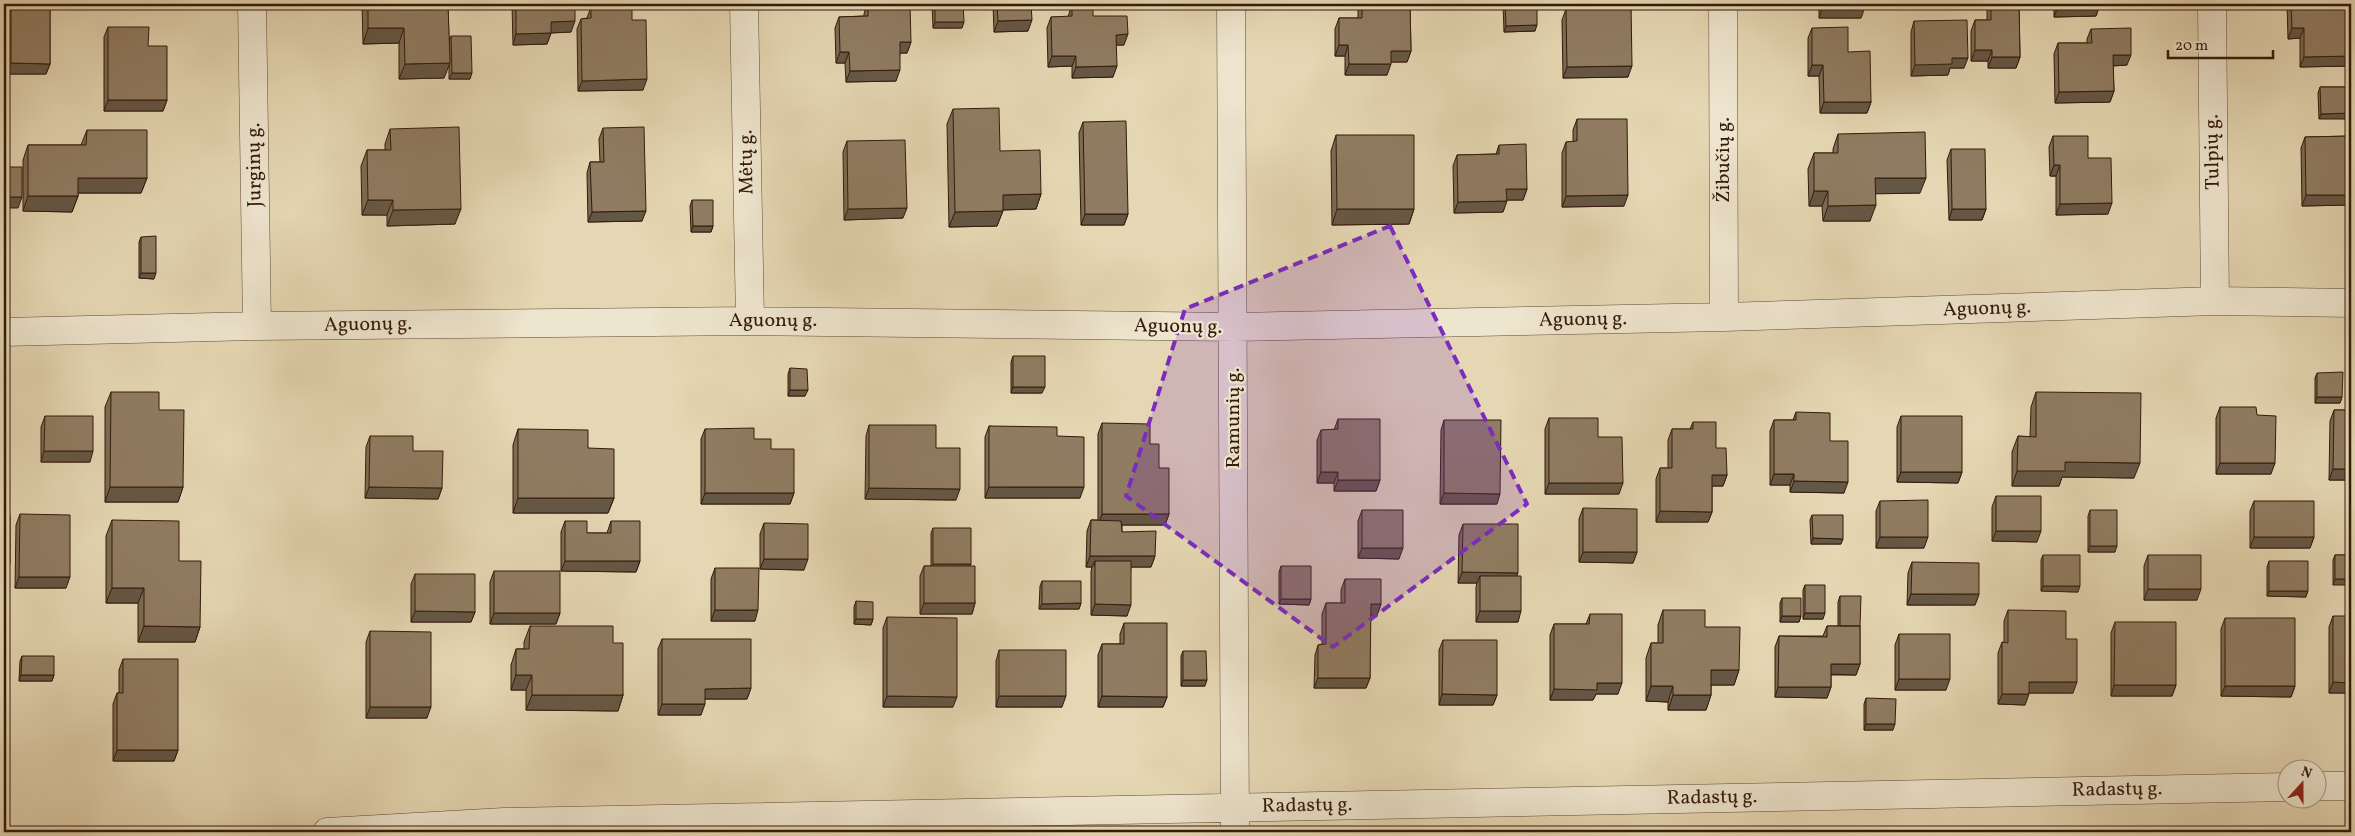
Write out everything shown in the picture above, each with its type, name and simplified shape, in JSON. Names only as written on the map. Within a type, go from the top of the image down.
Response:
[{"type":"street","name":"Jurginų g.","points":[[252,4],[257,326]]},
{"type":"street","name":"Mėtų g.","points":[[744,4],[750,320]]},
{"type":"street","name":"Ramunių g.","points":[[1230,4],[1234,327],[1234,820]]},
{"type":"street","name":"Žibučių g.","points":[[1724,4],[1724,317]]},
{"type":"street","name":"Tulpių g.","points":[[2212,4],[2215,301]]},
{"type":"street","name":"Aguonų g.","points":[[4,332],[257,326],[750,320],[1234,327],[1724,317],[2215,301],[2351,303]]},
{"type":"street","points":[[2328,786],[2351,786]]},
{"type":"street","name":"Radastų g.","points":[[327,832],[504,822],[1234,820],[2278,787]]},
{"type":"highlighted area","points":[[1390,226],[1527,504],[1333,647],[1126,496],[1185,309]]},
{"type":"building","points":[[11,4],[50,4],[50,64],[11,63]]},
{"type":"building","points":[[368,4],[448,4],[450,63],[405,64],[404,28],[368,28]]},
{"type":"building","points":[[516,4],[575,4],[575,21],[551,22],[551,33],[516,34]]},
{"type":"building","points":[[868,4],[910,4],[911,42],[900,42],[900,70],[850,71],[849,52],[840,52],[839,17],[868,16]]},
{"type":"building","points":[[935,4],[963,4],[964,22],[935,22]]},
{"type":"building","points":[[997,4],[1031,4],[1032,20],[998,21]]},
{"type":"building","points":[[1072,4],[1093,4],[1093,16],[1127,16],[1128,34],[1116,35],[1117,66],[1076,67],[1076,56],[1052,56],[1051,17],[1072,16]]},
{"type":"building","points":[[1362,4],[1410,4],[1411,51],[1391,51],[1391,64],[1349,64],[1348,45],[1339,45],[1339,18],[1362,18]]},
{"type":"building","points":[[1505,4],[1537,4],[1537,25],[1506,26]]},
{"type":"building","points":[[1581,4],[1631,4],[1632,66],[1567,67],[1566,9],[1581,9]]},
{"type":"building","points":[[1823,4],[1865,4],[1865,7],[1823,7]]},
{"type":"building","points":[[1991,4],[2019,4],[2020,57],[1992,57],[1992,50],[1975,50],[1975,20],[1991,20]]},
{"type":"building","points":[[2058,4],[2100,4],[2100,5],[2058,6]]},
{"type":"building","points":[[2291,4],[2351,4],[2351,56],[2304,57],[2304,28],[2292,28]]},
{"type":"building","points":[[632,6],[632,20],[646,20],[647,79],[582,81],[581,19],[591,18],[591,7]]},
{"type":"building","points":[[1967,20],[1968,58],[1952,58],[1952,64],[1915,65],[1914,21]]},
{"type":"building","points":[[108,27],[149,27],[148,46],[167,46],[167,100],[108,100]]},
{"type":"building","points":[[1848,27],[1848,52],[1870,51],[1871,102],[1824,102],[1823,65],[1812,65],[1812,28]]},
{"type":"building","points":[[2131,28],[2131,55],[2113,55],[2114,91],[2059,92],[2058,43],[2092,43],[2091,29]]},
{"type":"building","points":[[451,36],[471,36],[472,73],[452,73]]},
{"type":"building","points":[[2320,87],[2351,87],[2351,113],[2321,114]]},
{"type":"building","points":[[999,108],[1000,151],[1040,150],[1041,194],[1003,195],[1003,211],[955,212],[953,109]]},
{"type":"building","points":[[1577,119],[1627,119],[1628,195],[1566,196],[1566,142],[1577,141]]},
{"type":"building","points":[[1126,121],[1128,214],[1085,214],[1083,122]]},
{"type":"building","points":[[459,127],[461,209],[393,210],[393,200],[368,200],[367,150],[391,150],[390,129]]},
{"type":"building","points":[[644,127],[646,211],[592,212],[590,162],[604,162],[603,128]]},
{"type":"building","points":[[87,130],[147,130],[147,178],[78,178],[78,196],[28,196],[28,145],[86,145]]},
{"type":"building","points":[[1925,132],[1926,178],[1875,178],[1876,205],[1828,206],[1828,191],[1814,191],[1814,153],[1838,153],[1838,134]]},
{"type":"building","points":[[1336,135],[1414,135],[1414,209],[1337,209]]},
{"type":"building","points":[[2053,136],[2088,136],[2088,158],[2111,158],[2112,203],[2060,204],[2060,165],[2054,165]]},
{"type":"building","points":[[2351,136],[2351,195],[2306,195],[2305,137]]},
{"type":"building","points":[[905,140],[907,208],[848,209],[847,141]]},
{"type":"building","points":[[1526,144],[1527,189],[1506,189],[1507,201],[1458,202],[1457,155],[1499,154],[1499,145]]},
{"type":"building","points":[[1951,149],[1985,149],[1986,209],[1952,209]]},
{"type":"building","points":[[4,167],[22,167],[22,197],[9,197],[8,227],[4,227]]},
{"type":"building","points":[[692,200],[713,200],[713,226],[693,226]]},
{"type":"building","points":[[156,236],[156,273],[141,273],[141,237]]},
{"type":"building","points":[[1013,356],[1045,356],[1045,387],[1013,387]]},
{"type":"building","points":[[790,368],[807,369],[808,390],[790,390]]},
{"type":"building","points":[[2343,372],[2342,397],[2317,397],[2317,373]]},
{"type":"building","points":[[111,392],[159,392],[159,410],[184,410],[183,487],[110,487]]},
{"type":"building","points":[[2036,392],[2141,393],[2140,463],[2065,462],[2065,471],[2017,471],[2018,436],[2036,437]]},
{"type":"building","points":[[2220,407],[2256,407],[2257,415],[2276,416],[2275,463],[2220,463]]},
{"type":"building","points":[[2334,410],[2351,410],[2351,469],[2333,469]]},
{"type":"building","points":[[1796,412],[1830,413],[1830,441],[1848,441],[1848,482],[1794,481],[1794,474],[1774,474],[1774,420],[1796,420]]},
{"type":"building","points":[[45,416],[93,416],[93,451],[44,451]]},
{"type":"building","points":[[1901,416],[1962,416],[1962,472],[1901,472]]},
{"type":"building","points":[[1549,418],[1598,418],[1598,437],[1622,437],[1623,483],[1549,483]]},
{"type":"building","points":[[1338,419],[1380,419],[1380,480],[1338,480],[1338,472],[1321,472],[1321,430],[1338,429]]},
{"type":"building","points":[[1444,420],[1501,420],[1500,494],[1444,493]]},
{"type":"building","points":[[1693,422],[1716,422],[1716,448],[1726,448],[1727,475],[1712,475],[1712,512],[1660,511],[1660,468],[1672,468],[1672,429],[1693,429]]},
{"type":"building","points":[[1102,423],[1150,424],[1150,444],[1159,444],[1159,468],[1169,468],[1169,514],[1102,514]]},
{"type":"building","points":[[869,425],[936,425],[936,448],[960,448],[960,489],[869,488]]},
{"type":"building","points":[[989,426],[1057,427],[1057,436],[1084,437],[1084,487],[989,487]]},
{"type":"building","points":[[754,428],[754,439],[771,439],[771,449],[794,449],[794,493],[705,493],[705,429]]},
{"type":"building","points":[[518,429],[588,430],[588,448],[614,449],[614,498],[518,498]]},
{"type":"building","points":[[370,436],[413,436],[413,451],[443,451],[442,488],[369,487]]},
{"type":"building","points":[[1996,496],[2041,496],[2041,531],[1996,531]]},
{"type":"building","points":[[1928,500],[1928,537],[1880,537],[1880,501]]},
{"type":"building","points":[[2254,501],[2314,501],[2314,537],[2254,537]]},
{"type":"building","points":[[1583,508],[1637,509],[1637,552],[1583,552]]},
{"type":"building","points":[[1362,510],[1403,510],[1403,548],[1362,548]]},
{"type":"building","points":[[2090,510],[2117,510],[2117,546],[2090,546]]},
{"type":"building","points":[[20,514],[70,515],[70,577],[19,577]]},
{"type":"building","points":[[4,515],[10,515],[10,563],[4,563]]},
{"type":"building","points":[[1812,515],[1843,515],[1843,539],[1813,538]]},
{"type":"building","points":[[112,520],[179,521],[179,561],[201,561],[200,627],[144,626],[144,588],[112,588]]},
{"type":"building","points":[[1091,520],[1121,521],[1122,532],[1156,531],[1155,556],[1090,556]]},
{"type":"building","points":[[565,521],[587,521],[587,533],[611,533],[611,521],[640,521],[640,561],[565,561]]},
{"type":"building","points":[[764,523],[808,524],[808,559],[764,559]]},
{"type":"building","points":[[1463,524],[1518,524],[1518,573],[1462,572]]},
{"type":"building","points":[[933,528],[971,528],[971,564],[933,564]]},
{"type":"building","points":[[2043,555],[2080,555],[2080,586],[2043,586]]},
{"type":"building","points":[[2148,555],[2201,555],[2201,589],[2148,589]]},
{"type":"building","points":[[2335,555],[2351,555],[2351,579],[2335,579]]},
{"type":"building","points":[[1095,561],[1131,561],[1131,605],[1095,604]]},
{"type":"building","points":[[2269,561],[2308,561],[2308,591],[2269,591]]},
{"type":"building","points":[[1912,562],[1979,563],[1979,594],[1911,594]]},
{"type":"building","points":[[924,566],[975,566],[975,603],[924,603]]},
{"type":"building","points":[[1281,566],[1311,566],[1311,599],[1281,599]]},
{"type":"building","points":[[715,568],[759,568],[758,610],[715,610]]},
{"type":"building","points":[[494,571],[560,571],[560,613],[494,613]]},
{"type":"building","points":[[415,574],[475,574],[475,612],[415,611]]},
{"type":"building","points":[[1480,576],[1521,576],[1521,611],[1480,611]]},
{"type":"building","points":[[1345,579],[1381,579],[1381,604],[1371,604],[1370,678],[1318,678],[1318,645],[1326,644],[1326,603],[1345,603]]},
{"type":"building","points":[[1042,581],[1081,581],[1081,603],[1042,604]]},
{"type":"building","points":[[1805,585],[1825,585],[1825,613],[1805,613]]},
{"type":"building","points":[[1840,596],[1861,596],[1860,626],[1840,626]]},
{"type":"building","points":[[1782,598],[1801,598],[1801,616],[1782,616]]},
{"type":"building","points":[[856,601],[873,602],[873,619],[856,619]]},
{"type":"building","points":[[1663,610],[1705,610],[1705,627],[1740,627],[1739,670],[1711,670],[1711,695],[1673,695],[1673,686],[1651,686],[1651,643],[1663,643]]},
{"type":"building","points":[[2008,610],[2066,611],[2066,639],[2077,639],[2077,682],[2029,682],[2029,694],[2002,694],[2002,642],[2008,643]]},
{"type":"building","points":[[1590,614],[1622,614],[1622,683],[1597,683],[1597,690],[1554,689],[1554,624],[1589,624]]},
{"type":"building","points":[[2333,616],[2351,616],[2351,683],[2333,682]]},
{"type":"building","points":[[887,617],[957,618],[957,697],[887,696]]},
{"type":"building","points":[[2225,618],[2295,618],[2295,686],[2225,686]]},
{"type":"building","points":[[2115,622],[2176,622],[2176,685],[2114,685]]},
{"type":"building","points":[[1124,623],[1167,623],[1167,697],[1102,696],[1102,644],[1124,644]]},
{"type":"building","points":[[530,626],[613,626],[613,643],[623,643],[623,695],[532,695],[532,675],[516,675],[516,649],[529,649]]},
{"type":"building","points":[[1827,626],[1860,626],[1860,664],[1831,664],[1831,687],[1778,687],[1779,636],[1827,637]]},
{"type":"building","points":[[370,631],[431,632],[431,707],[370,707]]},
{"type":"building","points":[[1899,634],[1950,634],[1950,679],[1899,679]]},
{"type":"building","points":[[662,639],[751,639],[751,688],[705,689],[705,704],[662,704]]},
{"type":"building","points":[[1443,640],[1497,640],[1497,695],[1442,694]]},
{"type":"building","points":[[999,650],[1066,650],[1066,696],[999,696]]},
{"type":"building","points":[[1183,651],[1206,651],[1207,680],[1183,680]]},
{"type":"building","points":[[22,656],[54,656],[54,675],[21,675]]},
{"type":"building","points":[[123,659],[178,659],[178,750],[117,750],[117,693],[123,693]]},
{"type":"building","points":[[4,661],[6,661],[5,683],[4,683]]},
{"type":"building","points":[[1866,698],[1896,699],[1895,724],[1866,724]]}]
